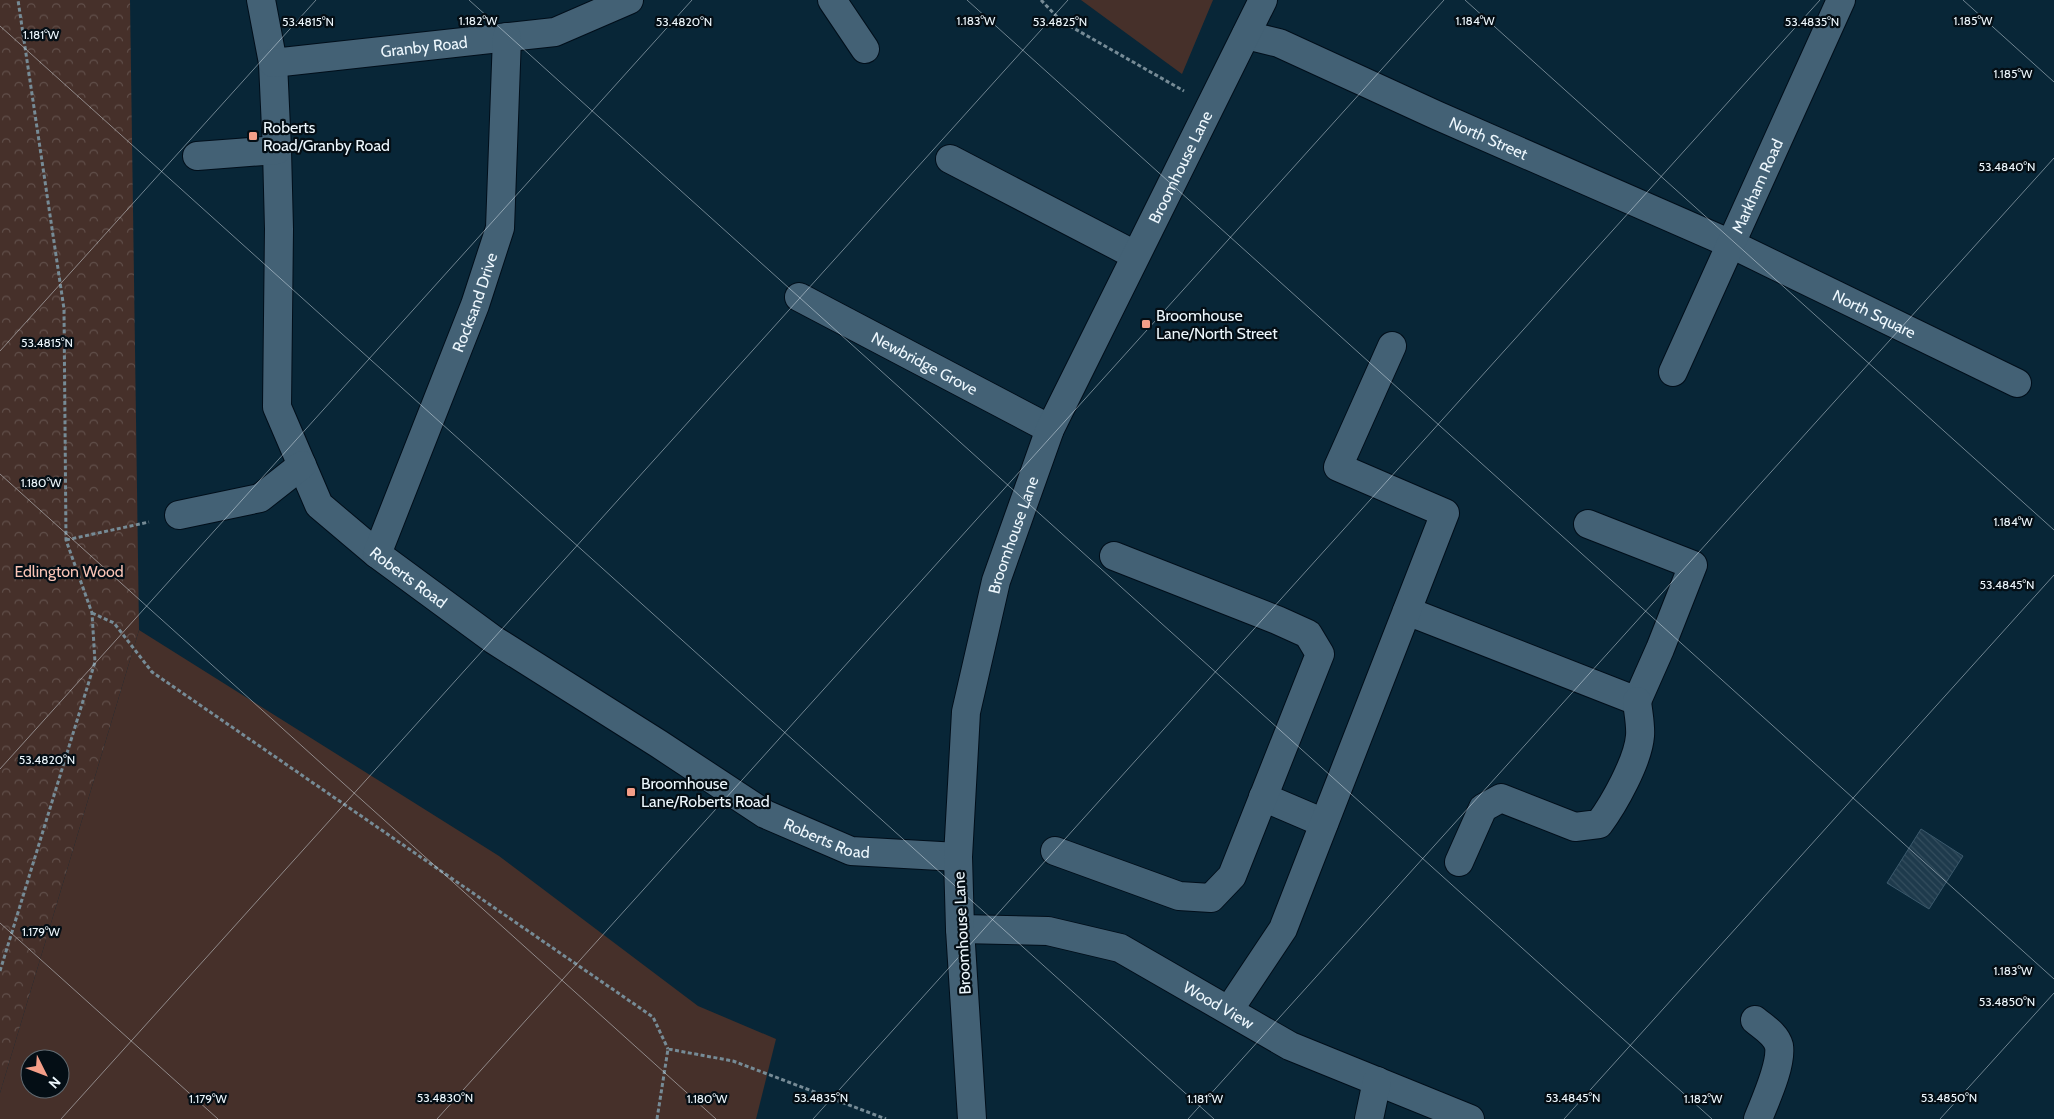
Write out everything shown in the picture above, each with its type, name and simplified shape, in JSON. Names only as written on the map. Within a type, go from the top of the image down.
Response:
[{"type":"street","name":"Roberts Road","points":[[261,0],[273,63],[277,150],[279,239],[277,407],[320,505],[377,554],[494,640],[766,814],[851,851],[958,857]]},
{"type":"street","name":"Granby Road","points":[[273,63],[555,32],[629,0]]},
{"type":"street","points":[[832,0],[865,49]]},
{"type":"street","name":"Broomhouse Lane","points":[[972,1119],[960,929],[958,857],[966,712],[996,581],[1050,429],[1262,0]]},
{"type":"street","name":"Markham Road","points":[[1673,372],[1841,0]]},
{"type":"street","name":"North Street","points":[[1246,35],[1280,44],[1436,115],[1731,244]]},
{"type":"street","name":"Rocksand Drive","points":[[377,554],[475,305],[500,228],[507,37]]},
{"type":"street","points":[[197,156],[277,150]]},
{"type":"street","points":[[950,159],[1135,255]]},
{"type":"street","name":"North Square","points":[[1731,244],[2017,383]]},
{"type":"street","name":"Newbridge Grove","points":[[799,297],[1050,429]]},
{"type":"street","points":[[1229,1010],[1283,929],[1445,513],[1338,466],[1392,346]]},
{"type":"street","points":[[179,515],[260,498],[302,465]]},
{"type":"street","points":[[1459,862],[1483,808],[1501,798],[1575,828],[1599,824],[1611,808],[1633,759],[1640,736],[1637,701],[1693,565],[1588,524]]},
{"type":"street","points":[[1056,851],[1179,896],[1211,898],[1232,876],[1320,654],[1308,634],[1278,620],[1114,556]]},
{"type":"street","points":[[1407,611],[1637,701]]},
{"type":"street","points":[[1264,797],[1324,823]]},
{"type":"street","name":"Wood View","points":[[960,929],[1048,931],[1120,948],[1290,1046],[1470,1119]]},
{"type":"street","points":[[1755,1020],[1771,1032],[1779,1046],[1778,1062],[1758,1119]]},
{"type":"street","points":[[1369,1119],[1377,1081]]},
{"type":"path","points":[[0,971],[95,662],[92,613],[66,540],[64,309],[18,0]]},
{"type":"path","points":[[1041,0],[1061,21],[1107,49],[1211,105]]},
{"type":"path","points":[[66,540],[179,515]]},
{"type":"path","points":[[92,613],[114,623],[152,672],[653,1017],[668,1049],[657,1119]]},
{"type":"path","points":[[668,1049],[733,1061],[886,1119]]},
{"type":"green space","name":"Edlington Wood","points":[[0,0],[130,0],[139,630],[0,1093]]},
{"type":"green space","points":[[1081,0],[1213,0],[1182,74]]},
{"type":"green space","points":[[139,630],[499,856],[698,1006],[776,1039],[756,1119],[0,1119],[0,1093]]},
{"type":"building","points":[[1921,829],[1963,856],[1929,909],[1887,883]]},
{"type":"place","name":"Roberts Road/Granby Road","points":[[253,136]]},
{"type":"place","name":"Broomhouse Lane/North Street","points":[[1146,324]]},
{"type":"place","name":"Broomhouse Lane/Roberts Road","points":[[631,792]]}]
